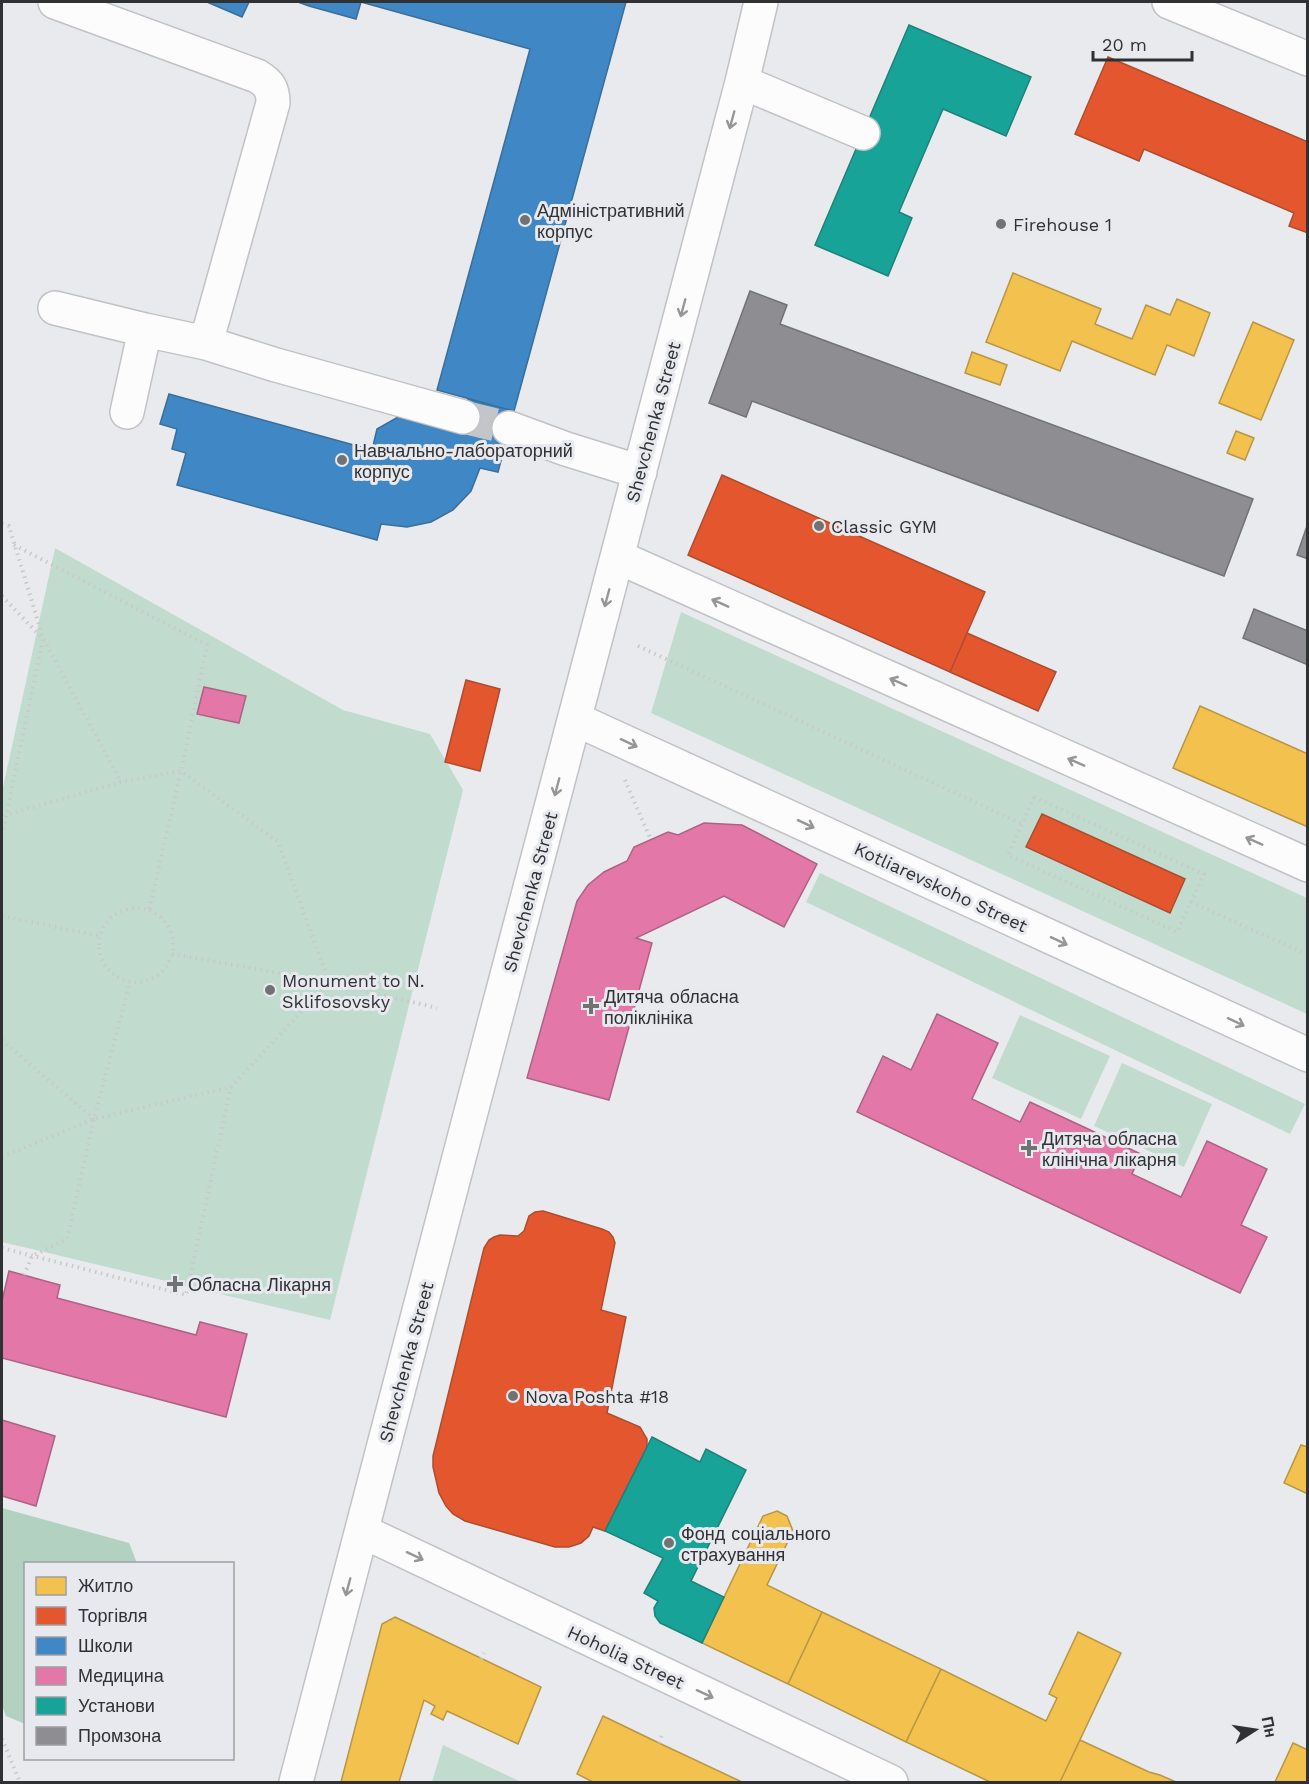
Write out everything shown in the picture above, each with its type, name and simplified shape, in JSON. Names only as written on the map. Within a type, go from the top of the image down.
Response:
[{"type":"street","points":[[55,2],[257,76],[270,86],[273,103],[206,343]]},
{"type":"street","name":"Shevchenka Street","points":[[296,1782],[742,82],[760,2]]},
{"type":"street","points":[[1169,2],[1308,59]]},
{"type":"street","points":[[742,82],[863,133]]},
{"type":"street","points":[[56,308],[206,343],[463,417]]},
{"type":"street","points":[[127,412],[145,330]]},
{"type":"street","points":[[509,428],[640,472]]},
{"type":"street","points":[[618,557],[1308,865]]},
{"type":"street","name":"Kotliarevskoho Street","points":[[575,719],[1308,1055]]},
{"type":"street","name":"Hoholia Street","points":[[362,1531],[891,1782]]},
{"type":"path","points":[[2,524],[9,525],[43,638],[121,782]]},
{"type":"path","points":[[14,545],[207,645],[149,910]]},
{"type":"path","points":[[2,596],[43,638]]},
{"type":"path","points":[[2,835],[43,638]]},
{"type":"path","points":[[638,646],[1022,824]]},
{"type":"path","points":[[6,815],[121,782],[181,771],[278,842],[329,982]]},
{"type":"path","points":[[624,778],[651,840]]},
{"type":"path","points":[[1034,797],[1204,874],[1191,902],[1177,932],[1008,855],[1034,797]]},
{"type":"path","points":[[1191,902],[1308,955]]},
{"type":"path","points":[[130,908],[149,910],[158,914],[168,925],[173,939],[172,954],[168,964],[162,973],[153,979],[130,982],[118,979],[108,971],[99,948],[100,936],[106,922],[117,913],[130,908]]},
{"type":"path","points":[[2,916],[100,936]]},
{"type":"path","points":[[172,954],[329,982],[437,1008]]},
{"type":"path","points":[[24,1275],[32,1256],[67,1239],[94,1119],[130,982]]},
{"type":"path","points":[[2,1248],[186,1295],[231,1087],[329,982]]},
{"type":"path","points":[[2,1040],[94,1119]]},
{"type":"path","points":[[2,1157],[94,1119],[231,1087]]},
{"type":"path","points":[[482,1659],[484,1653]]},
{"type":"path","points":[[660,1743],[662,1736]]},
{"type":"path","points":[[2,1739],[20,1782]]},
{"type":"green space","name":"Обласна Лікарня","points":[[55,548],[343,710],[430,734],[463,790],[330,1320],[2,1242],[2,792]]},
{"type":"green space","points":[[681,612],[1307,898],[1307,1014],[651,713]]},
{"type":"green space","points":[[820,873],[1305,1104],[1290,1134],[806,902]]},
{"type":"green space","points":[[1020,1015],[1110,1056],[1081,1119],[992,1078]]},
{"type":"green space","points":[[1122,1063],[1212,1104],[1184,1167],[1094,1126]]},
{"type":"green space","points":[[2,1508],[129,1543],[137,1562],[24,1562],[24,1724],[6,1716],[2,1705]]},
{"type":"green space","points":[[443,1745],[521,1782],[432,1782]]},
{"type":"building: Житло","points":[[1013,273],[1101,309],[1095,324],[1132,339],[1146,305],[1170,315],[1177,299],[1210,313],[1194,356],[1167,345],[1155,375],[1072,341],[1060,371],[986,342]]},
{"type":"building: Житло","points":[[1253,322],[1294,340],[1261,420],[1219,403]]},
{"type":"building: Житло","points":[[972,352],[1007,365],[1000,385],[965,373]]},
{"type":"building: Житло","points":[[1236,431],[1254,438],[1245,460],[1227,453]]},
{"type":"building: Житло","points":[[1200,706],[1308,754],[1308,827],[1173,768]]},
{"type":"building: Житло","points":[[1301,1445],[1308,1447],[1308,1494],[1284,1483]]},
{"type":"building: Житло","points":[[777,1511],[787,1516],[793,1531],[767,1585],[822,1612],[788,1684],[702,1643],[763,1516]]},
{"type":"building: Житло","points":[[822,1612],[941,1669],[906,1742],[788,1684]]},
{"type":"building: Житло","points":[[395,1617],[541,1687],[518,1744],[447,1711],[443,1720],[431,1714],[435,1706],[424,1700],[399,1782],[341,1782],[382,1624]]},
{"type":"building: Житло","points":[[1078,1632],[1121,1653],[1060,1782],[990,1782],[906,1742],[941,1669],[1046,1721],[1057,1698],[1049,1694]]},
{"type":"building: Житло","points":[[603,1716],[742,1782],[593,1782],[577,1774]]},
{"type":"building: Житло","points":[[1080,1740],[1149,1772],[1176,1782],[1060,1782]]},
{"type":"building: Житло","points":[[1293,1743],[1308,1750],[1308,1782],[1275,1782]]},
{"type":"building: Торгівля","points":[[1108,57],[1308,142],[1308,233],[1289,226],[1294,213],[1144,149],[1139,161],[1075,134]]},
{"type":"building: Торгівля","points":[[722,475],[985,592],[950,672],[688,555]]},
{"type":"building: Торгівля","points":[[967,633],[1056,672],[1038,711],[950,672]]},
{"type":"building: Торгівля","points":[[466,680],[500,689],[480,771],[445,762]]},
{"type":"building: Торгівля","points":[[1042,814],[1185,879],[1170,913],[1026,847]]},
{"type":"building: Торгівля","points":[[543,1211],[602,1229],[613,1237],[615,1243],[601,1310],[626,1317],[607,1413],[640,1427],[647,1439],[647,1447],[605,1531],[593,1527],[589,1536],[581,1543],[569,1547],[555,1547],[465,1521],[453,1514],[439,1493],[433,1467],[433,1456],[484,1248],[494,1237],[518,1236],[524,1231],[529,1216]]},
{"type":"building: Школи","points":[[207,2],[249,2],[242,17]]},
{"type":"building: Школи","points":[[298,2],[361,2],[356,19]]},
{"type":"building: Школи","name":"Адміністративний корпус","points":[[361,2],[626,2],[514,411],[437,390],[530,49]]},
{"type":"building: Школи","name":"Навчально-лабораторний корпус","points":[[169,394],[372,450],[377,429],[398,417],[459,433],[468,399],[514,411],[498,472],[480,468],[471,491],[453,510],[431,522],[407,527],[381,524],[377,540],[177,485],[186,453],[172,449],[177,429],[160,424]]},
{"type":"building: Медицина","points":[[204,687],[246,696],[239,723],[197,714]]},
{"type":"building: Медицина","name":"Дитяча обласна поліклініка","points":[[704,823],[742,825],[817,864],[784,927],[724,896],[636,938],[652,943],[609,1100],[527,1078],[577,901],[588,885],[604,872],[627,861],[634,847],[668,832],[678,835]]},
{"type":"building: Медицина","name":"Дитяча обласна клінічна лікарня","points":[[937,1014],[998,1043],[972,1099],[1020,1122],[1030,1102],[1086,1128],[1141,1154],[1132,1174],[1181,1197],[1207,1141],[1267,1169],[1241,1225],[1267,1237],[1240,1293],[857,1112],[883,1056],[911,1070]]},
{"type":"building: Медицина","points":[[9,1271],[60,1285],[57,1298],[196,1335],[200,1322],[247,1334],[226,1417],[2,1358],[2,1301]]},
{"type":"building: Медицина","points":[[2,1420],[55,1436],[36,1506],[2,1496]]},
{"type":"building: Установи","points":[[909,25],[1031,77],[1006,136],[943,109],[899,212],[912,218],[888,276],[815,245]]},
{"type":"building: Установи","name":"Фонд соціального страхування","points":[[652,1437],[700,1462],[706,1449],[746,1470],[691,1581],[724,1597],[702,1643],[660,1623],[655,1616],[654,1608],[658,1601],[644,1593],[663,1558],[605,1531]]},
{"type":"building: Промзона","points":[[750,291],[787,305],[780,324],[1253,499],[1224,576],[752,401],[746,417],[709,403]]},
{"type":"building: Промзона","points":[[1308,523],[1308,559],[1297,555]]},
{"type":"building: Промзона","points":[[1254,609],[1308,631],[1308,665],[1243,638]]},
{"type":"tunnel","points":[[463,417],[509,428]]},
{"type":"place","name":"Адміністративний корпус","points":[[525,220]]},
{"type":"place","name":"Firehouse 1","points":[[1001,224]]},
{"type":"place","name":"Навчально-лабораторний корпус","points":[[342,460]]},
{"type":"place","name":"Classic GYM","points":[[819,526]]},
{"type":"place","name":"Monument to N. Sklifosovsky","points":[[270,990]]},
{"type":"place","name":"Дитяча обласна поліклініка","points":[[591,1006]]},
{"type":"place","name":"Дитяча обласна клінічна лікарня","points":[[1029,1148]]},
{"type":"place","name":"Обласна Лікарня","points":[[175,1284]]},
{"type":"place","name":"Nova Poshta #18","points":[[513,1396]]},
{"type":"place","name":"Фонд соціального страхування","points":[[669,1543]]}]
